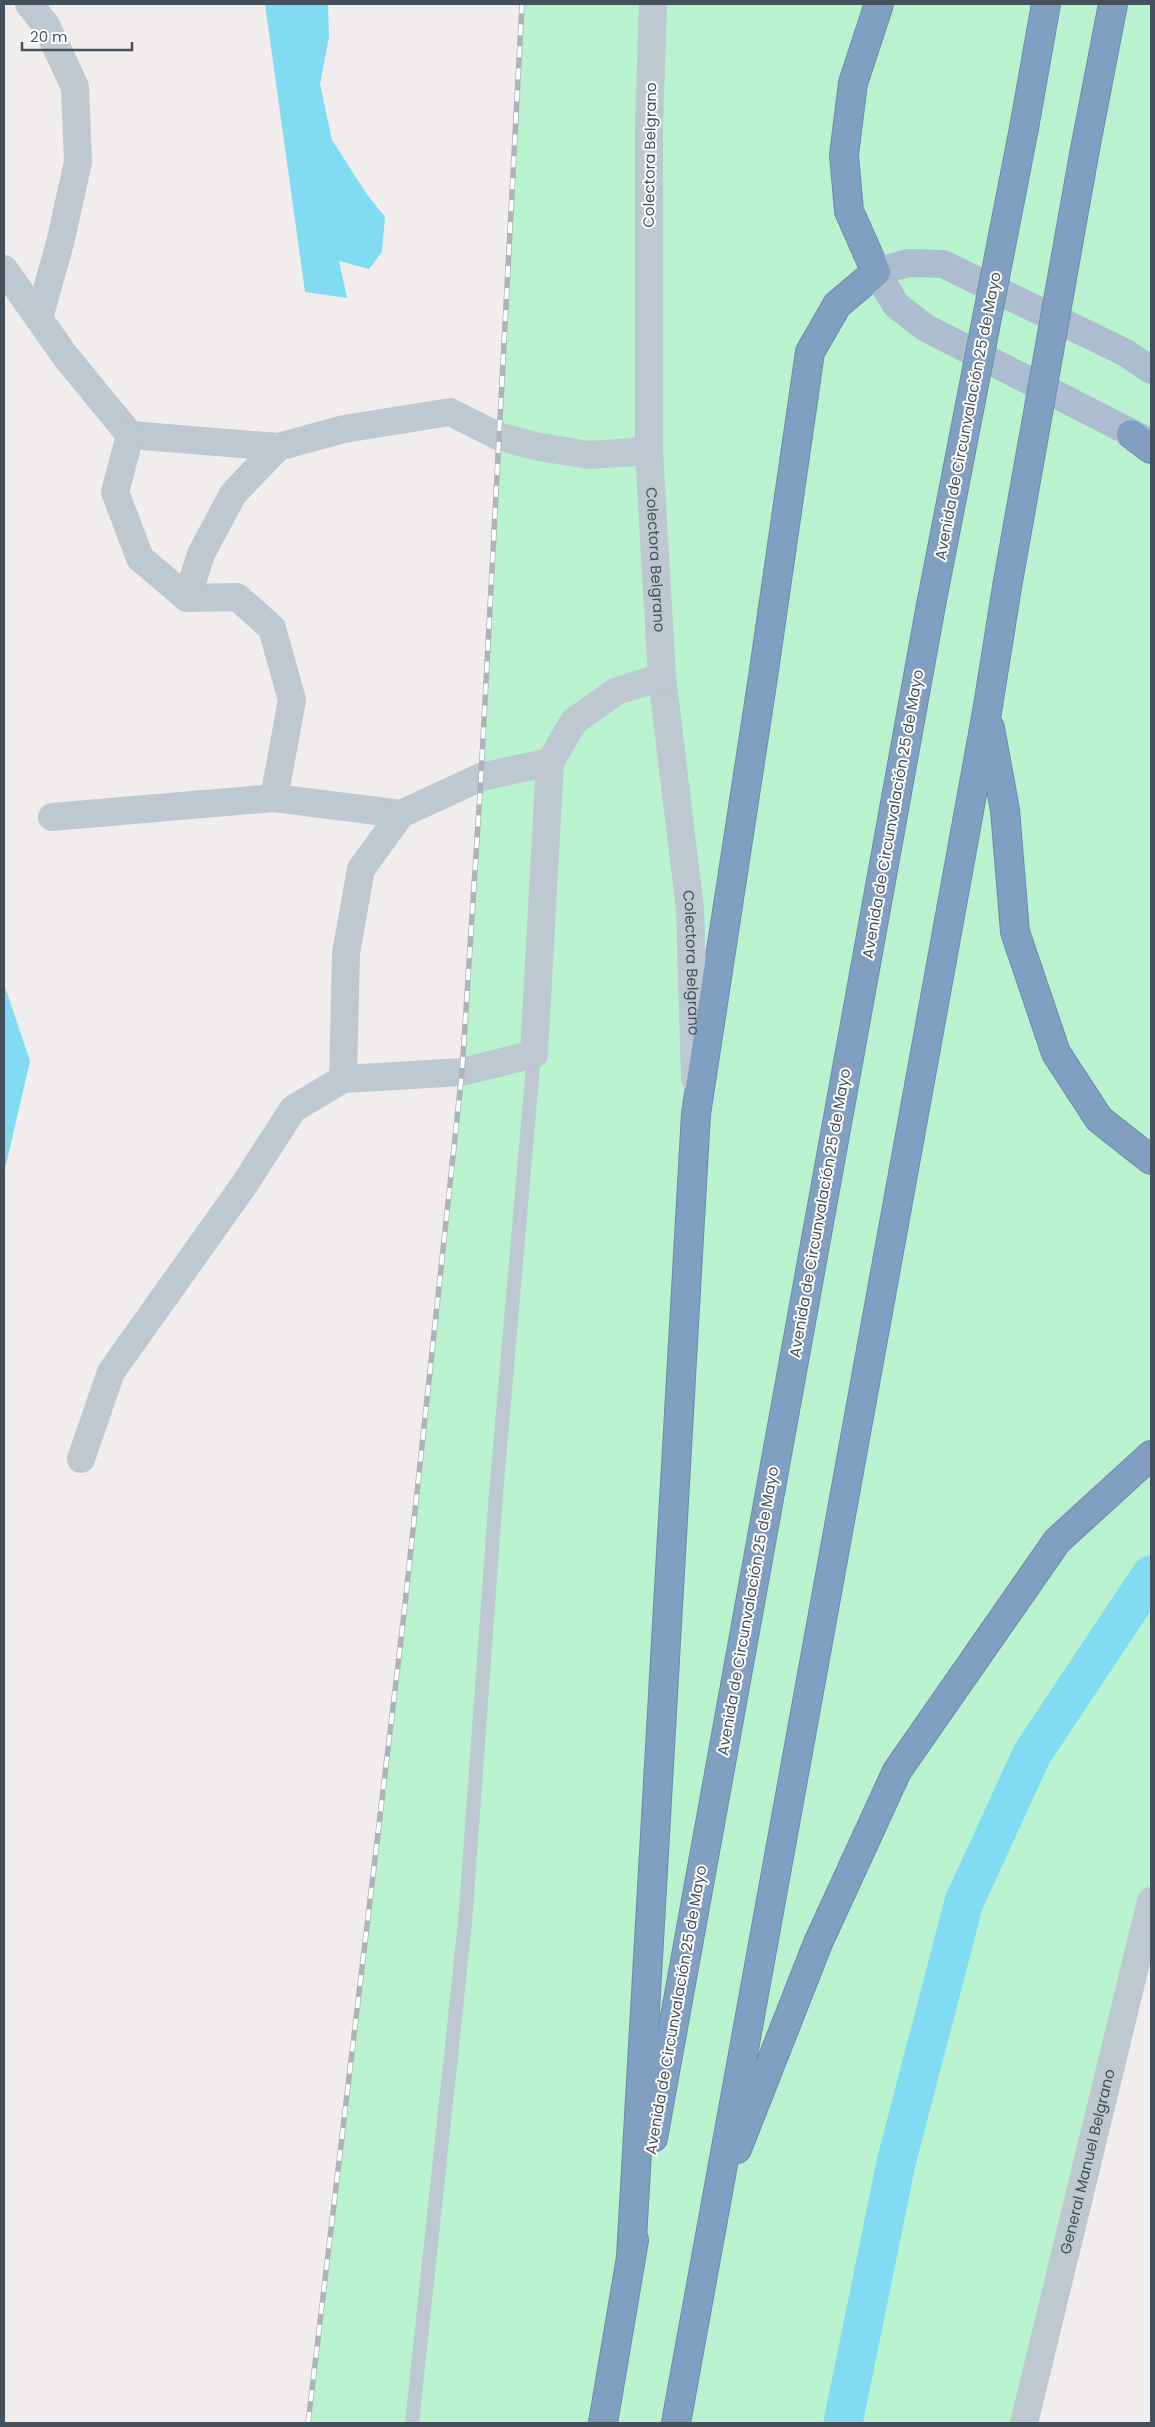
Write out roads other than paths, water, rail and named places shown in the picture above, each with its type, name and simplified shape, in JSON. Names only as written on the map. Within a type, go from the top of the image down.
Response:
[{"type":"highway","points":[[631,2258],[696,1114],[763,677],[810,352],[837,305],[876,272],[849,211],[844,155],[853,83],[878,4]]},
{"type":"highway","name":"Avenida de Circunvalación 25 de Mayo","points":[[603,2423],[631,2258],[930,605],[1024,128],[1046,4]]},
{"type":"highway","points":[[676,2423],[987,712],[1007,587],[1085,149],[1113,4]]},
{"type":"highway","points":[[987,712],[1005,810],[1015,932],[1056,1053],[1099,1119],[1151,1160]]},
{"type":"highway","points":[[714,2209],[818,1943],[897,1770],[1057,1541],[1151,1456]]},
{"type":"main road","points":[[1144,442],[926,328],[896,305],[876,272],[908,263],[943,264],[1126,353],[1151,370]]},
{"type":"street","points":[[29,4],[46,25],[75,87],[78,162],[60,243],[39,318]]},
{"type":"street","name":"Colectora Belgrano","points":[[653,4],[649,125],[649,451],[662,677],[690,909],[696,1114]]},
{"type":"street","points":[[4,269],[66,357],[130,436],[278,446],[344,429],[450,412],[498,436],[539,447],[589,455],[649,451]]},
{"type":"street","points":[[130,436],[116,492],[140,558],[187,598],[237,597],[272,628],[292,700],[274,798]]},
{"type":"street","points":[[187,598],[202,554],[233,494],[278,446]]},
{"type":"street","points":[[81,1459],[110,1372],[244,1185],[292,1109],[343,1079],[462,1072],[534,1054],[550,762],[574,721],[617,691],[662,677]]},
{"type":"street","points":[[343,1079],[346,953],[361,869],[401,814],[482,777],[550,762]]},
{"type":"street","points":[[52,816],[274,798],[401,814]]},
{"type":"street","name":"General Manuel Belgrano","points":[[1024,2423],[1151,1901]]},
{"type":"lane","points":[[412,2423],[465,1923],[496,1494],[534,1054]]},
{"type":"water","points":[[265,4],[328,4],[329,37],[320,84],[332,140],[366,193],[385,217],[382,252],[369,269],[339,261],[347,298],[305,292]]},
{"type":"water","points":[[4,984],[30,1061],[4,1173]]},
{"type":"waterway","points":[[843,2423],[896,2163],[964,1902],[1032,1754],[1151,1575]]},
{"type":"railway","points":[[308,2423],[404,1614],[462,1072],[481,777],[522,4]]}]
